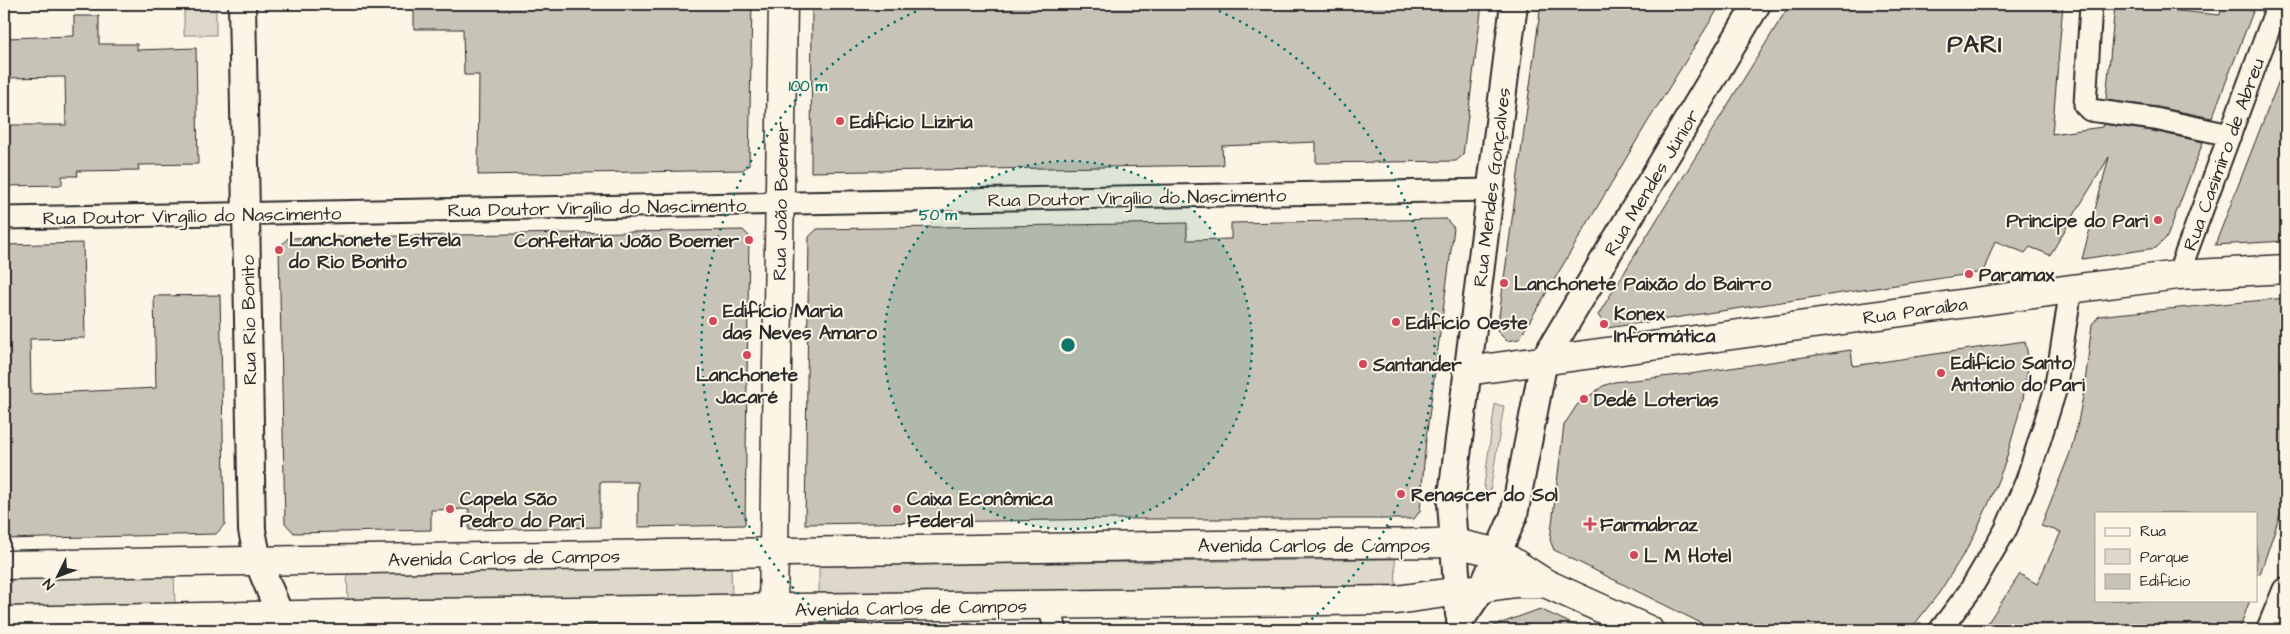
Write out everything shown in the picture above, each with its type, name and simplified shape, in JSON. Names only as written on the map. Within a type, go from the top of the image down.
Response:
[{"type":"main road","name":"Rua João Boemer","points":[[774,619],[783,4]]},
{"type":"main road","name":"Rua Paraíba","points":[[1467,371],[2072,288],[2178,275],[2286,269]]},
{"type":"main road","name":"Avenida Carlos de Campos","points":[[4,565],[1206,545],[1454,543],[1499,553]]},
{"type":"main road","points":[[1499,553],[1545,583],[1649,630]]},
{"type":"main road","name":"Avenida Carlos de Campos","points":[[4,621],[283,623],[774,619],[1048,605],[1396,600],[1516,583],[1545,583]]},
{"type":"street","name":"Rua Rio Bonito","points":[[242,4],[252,530],[258,560],[283,623]]},
{"type":"street","name":"Rua Mendes Gonçalves","points":[[1459,625],[1471,590],[1454,543],[1451,503],[1514,4]]},
{"type":"street","name":"Rua Mendes Júnior","points":[[1471,590],[1499,553],[1514,515],[1544,360],[1757,4]]},
{"type":"street","points":[[2091,4],[2085,105],[2087,108],[2230,134]]},
{"type":"street","name":"Rua Casimiro de Abreu","points":[[2178,275],[2278,4]]},
{"type":"street","name":"Rua Doutor Virgílio do Nascimento","points":[[4,218],[1491,190]]},
{"type":"street","points":[[1940,630],[1969,592],[2006,529],[2027,480],[2055,392],[2072,288]]},
{"type":"street","points":[[2270,630],[2286,591]]},
{"type":"street","points":[[1048,605],[1056,630]]},
{"type":"green space","points":[[184,4],[216,4],[216,35],[184,35]]},
{"type":"green space","points":[[1495,404],[1504,406],[1489,498],[1484,486]]},
{"type":"green space","points":[[1395,559],[1396,586],[819,594],[819,566]]},
{"type":"green space","points":[[731,568],[732,596],[348,601],[347,573]]},
{"type":"green space","points":[[174,575],[175,603],[4,607],[4,580]]},
{"type":"building","points":[[414,4],[752,4],[749,165],[743,170],[478,175],[479,75],[464,75],[463,29],[414,29]]},
{"type":"building","points":[[812,4],[1482,4],[1463,155],[1456,161],[1316,163],[1316,142],[1222,146],[1223,165],[811,172]]},
{"type":"building","points":[[1541,4],[1721,4],[1647,123],[1519,339],[1507,341],[1497,331]]},
{"type":"building","points":[[1790,4],[2063,4],[2052,134],[2102,127],[2103,124],[2153,131],[2203,142],[2167,237],[2156,248],[2082,259],[2109,157],[2050,255],[2030,247],[2025,253],[1995,241],[1983,272],[1607,328],[1598,315]]},
{"type":"building","points":[[2221,4],[2256,4],[2212,118],[2157,107],[2106,100],[2115,5],[2220,15]]},
{"type":"building","points":[[74,16],[99,16],[99,44],[137,44],[137,50],[196,48],[198,164],[138,165],[139,170],[77,171],[78,176],[62,176],[62,185],[4,186],[4,125],[66,125],[65,77],[4,78],[4,38],[74,36]]},
{"type":"building","points":[[2285,65],[2286,241],[2215,245]]},
{"type":"building","points":[[1446,219],[1454,228],[1426,439],[1420,511],[1414,519],[1119,519],[805,524],[809,237],[817,229],[1187,223],[1187,240],[1231,239],[1231,223]]},
{"type":"building","points":[[743,230],[749,236],[745,525],[638,527],[638,482],[600,482],[600,527],[469,530],[469,509],[431,510],[431,530],[294,533],[285,523],[279,248],[288,238]]},
{"type":"building","points":[[83,243],[85,338],[30,339],[31,394],[156,388],[154,296],[220,295],[225,524],[216,534],[4,539],[4,245]]},
{"type":"building","points":[[2286,298],[2286,497],[2260,574],[2258,574],[2258,512],[2095,512],[2095,602],[2249,602],[2239,630],[1983,630],[2020,574],[2037,584],[2061,532],[2041,526],[2070,453],[2077,427],[2084,391],[2092,324],[2099,316]]},
{"type":"building","points":[[2025,341],[2029,361],[2023,399],[2005,463],[1970,544],[1939,593],[1910,630],[1715,630],[1554,550],[1550,540],[1564,425],[1577,405],[1603,386],[1614,382],[1690,374],[1851,350],[1853,366]]},
{"type":"building","points":[[1540,609],[1585,630],[1488,630],[1488,628]]},
{"type":"place","name":"Edifício Liziria","points":[[840,121]]},
{"type":"place","name":"Principe do Pari","points":[[2158,220]]},
{"type":"place","name":"Confeitaria João Boemer","points":[[749,240]]},
{"type":"place","name":"Lanchonete Estrela do Rio Bonito","points":[[279,250]]},
{"type":"place","name":"Paramax","points":[[1969,274]]},
{"type":"place","name":"Lanchonete Paixão do Bairro","points":[[1504,283]]},
{"type":"place","name":"Edifício Maria das Neves Amaro","points":[[713,321]]},
{"type":"place","name":"Edifício Oeste","points":[[1396,322]]},
{"type":"place","name":"Konex Informática","points":[[1604,324]]},
{"type":"place","name":"Lanchonete Jacaré","points":[[747,355]]},
{"type":"place","name":"Santander","points":[[1363,364]]},
{"type":"place","name":"Edifício Santo Antonio do Pari","points":[[1941,373]]},
{"type":"place","name":"Dedé Loterias","points":[[1584,399]]},
{"type":"place","name":"Renascer do Sol","points":[[1401,494]]},
{"type":"place","name":"Capela São Pedro do Pari","points":[[450,509]]},
{"type":"place","name":"Caixa Econômica Federal","points":[[897,509]]},
{"type":"place","name":"Farmabraz","points":[[1590,524]]},
{"type":"place","name":"L M Hotel","points":[[1634,555]]},
{"type":"district","name":"PARI","points":[[1975,44]]}]
